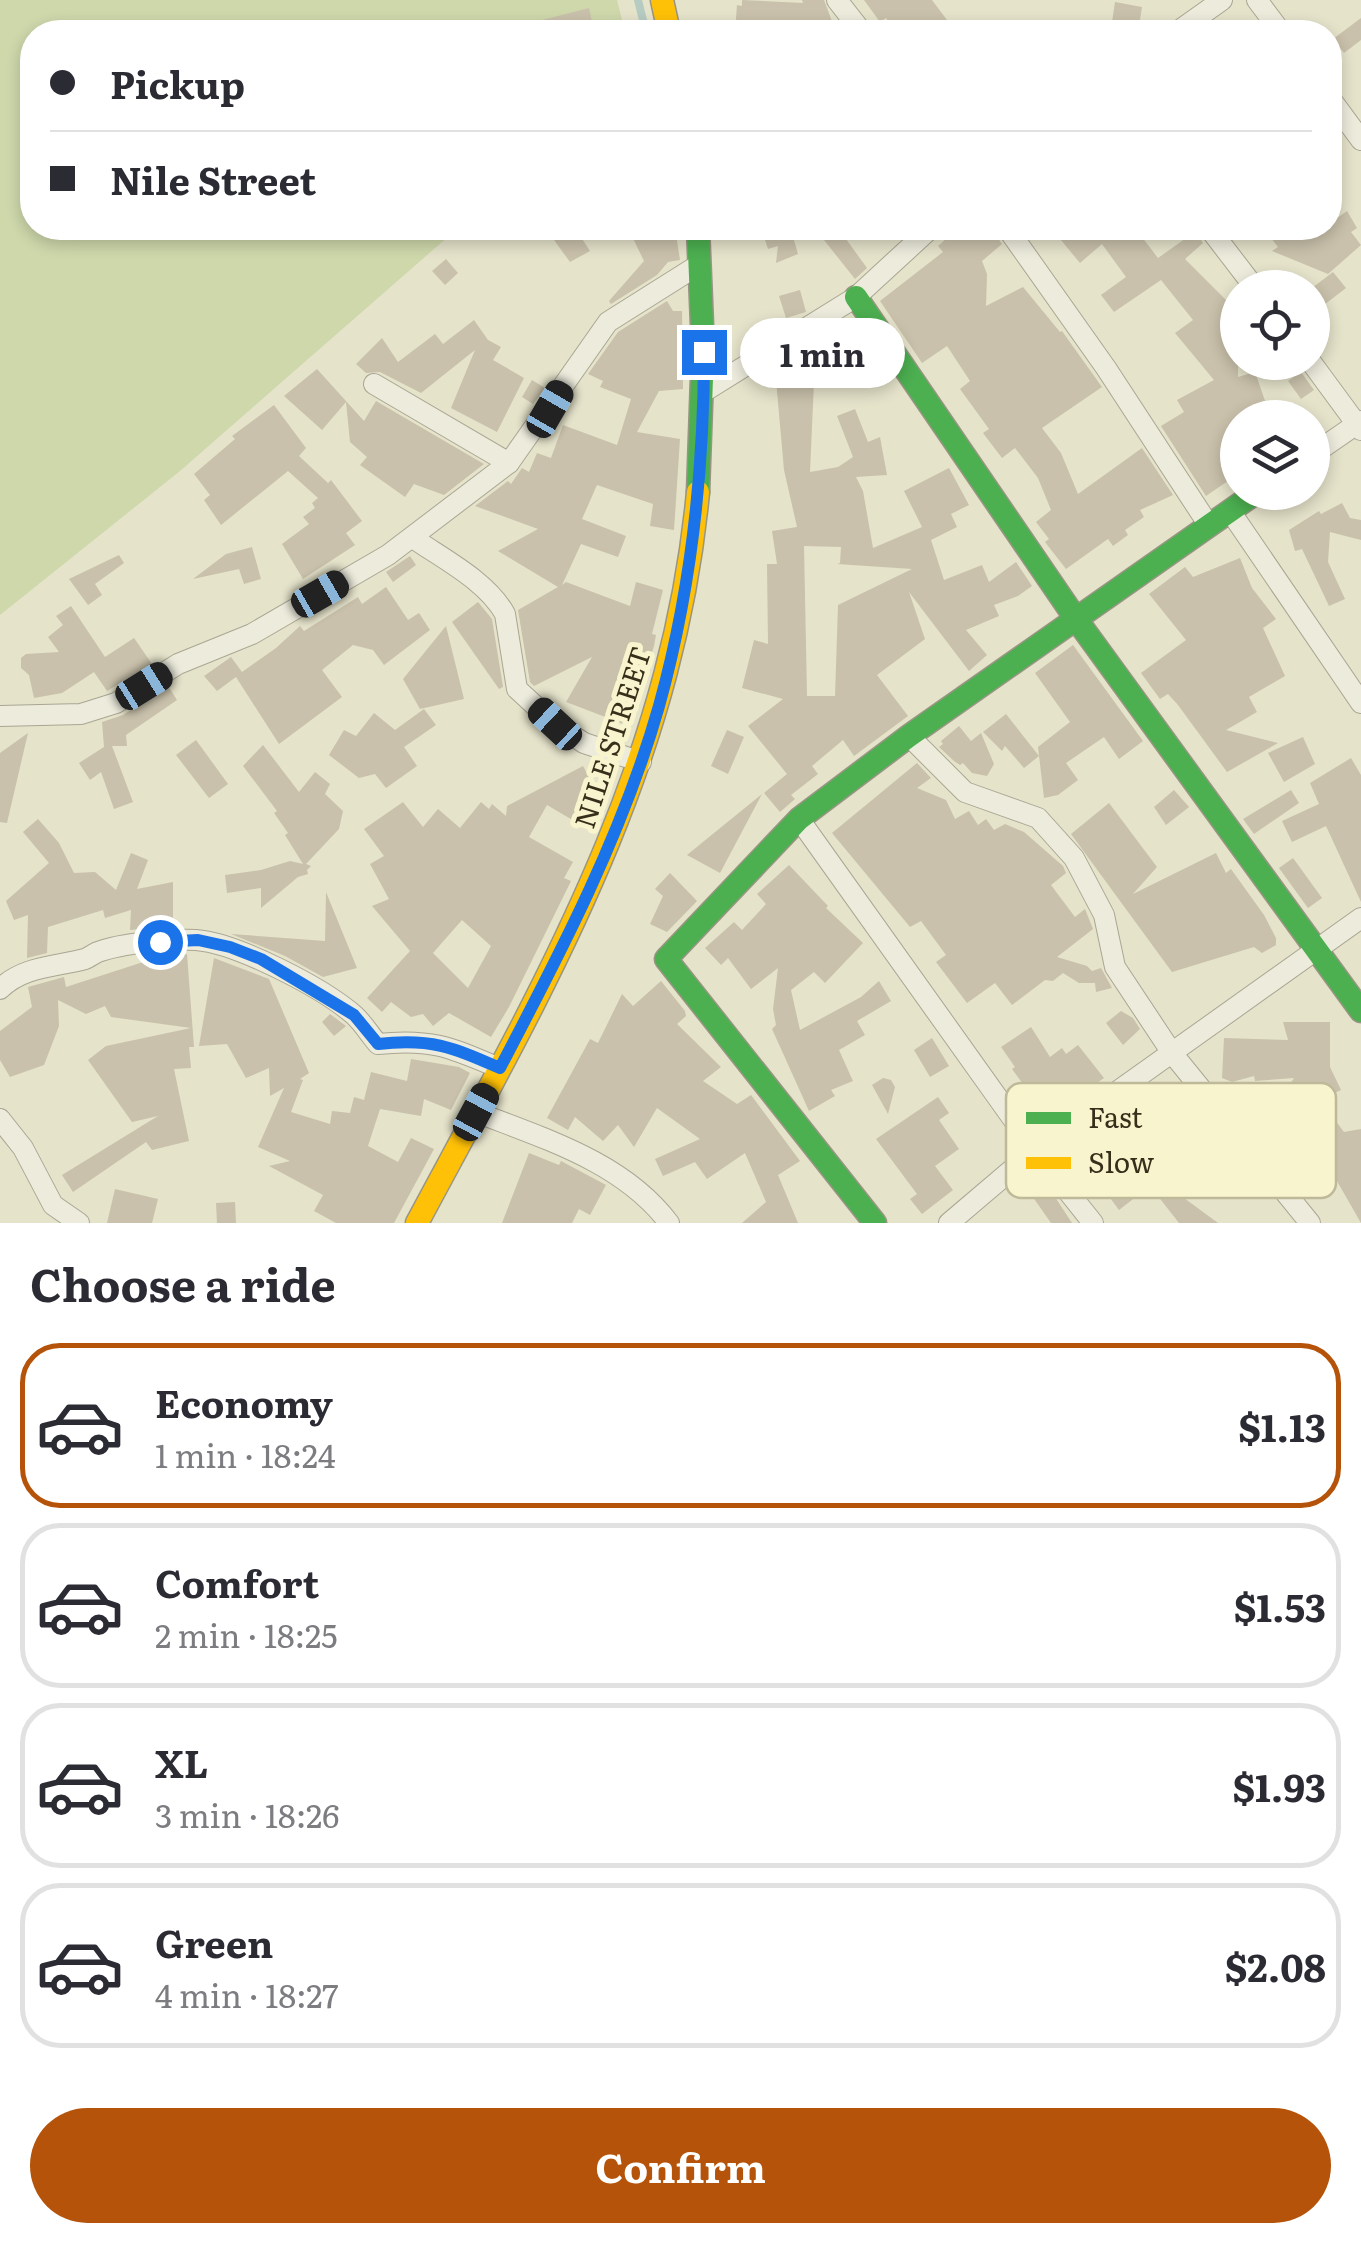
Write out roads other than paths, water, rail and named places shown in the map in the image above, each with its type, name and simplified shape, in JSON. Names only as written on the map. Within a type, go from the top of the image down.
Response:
[{"type":"street","points":[[837,0],[853,20]]},
{"type":"street","points":[[1194,20],[1222,0]]},
{"type":"street","points":[[1342,114],[1361,140]]},
{"type":"street","name":"NILE STREET","points":[[417,1223],[549,975],[598,869],[641,762],[659,705],[687,580],[697,512],[704,391],[699,240]]},
{"type":"street","points":[[704,391],[856,297],[918,240]]},
{"type":"street","points":[[1015,240],[1106,368],[1208,524]]},
{"type":"street","points":[[1218,240],[1241,270]]},
{"type":"street","points":[[0,716],[81,714],[116,703],[178,664],[252,634],[413,538],[509,463],[608,322],[700,264]]},
{"type":"street","points":[[856,297],[1076,619],[1361,1011]]},
{"type":"street","points":[[1325,380],[1360,425],[1330,444]]},
{"type":"street","points":[[374,384],[509,463]]},
{"type":"street","points":[[875,1223],[666,959],[799,819],[909,736],[1230,511],[1361,703]]},
{"type":"street","points":[[413,538],[469,577],[500,606],[505,614],[517,689],[555,724],[584,743],[641,762]]},
{"type":"street","points":[[909,736],[965,792],[1038,818],[1074,858],[1104,916],[1115,966],[1196,1083]]},
{"type":"street","points":[[799,819],[1006,1109]]},
{"type":"street","points":[[1130,1083],[1361,918]]},
{"type":"street","points":[[0,989],[11,978],[85,959],[100,951],[198,940],[230,947],[291,976],[354,1015],[378,1044],[410,1040],[446,1045],[500,1068]]},
{"type":"street","points":[[476,1112],[604,1165],[656,1206],[669,1223]]},
{"type":"street","points":[[0,1119],[24,1148],[49,1214],[79,1223]]},
{"type":"street","points":[[949,1223],[1006,1175]]},
{"type":"street","points":[[1073,1198],[1093,1223]]},
{"type":"street","points":[[1290,1198],[1310,1223]]},
{"type":"waterway","points":[[638,0],[643,20]]}]
